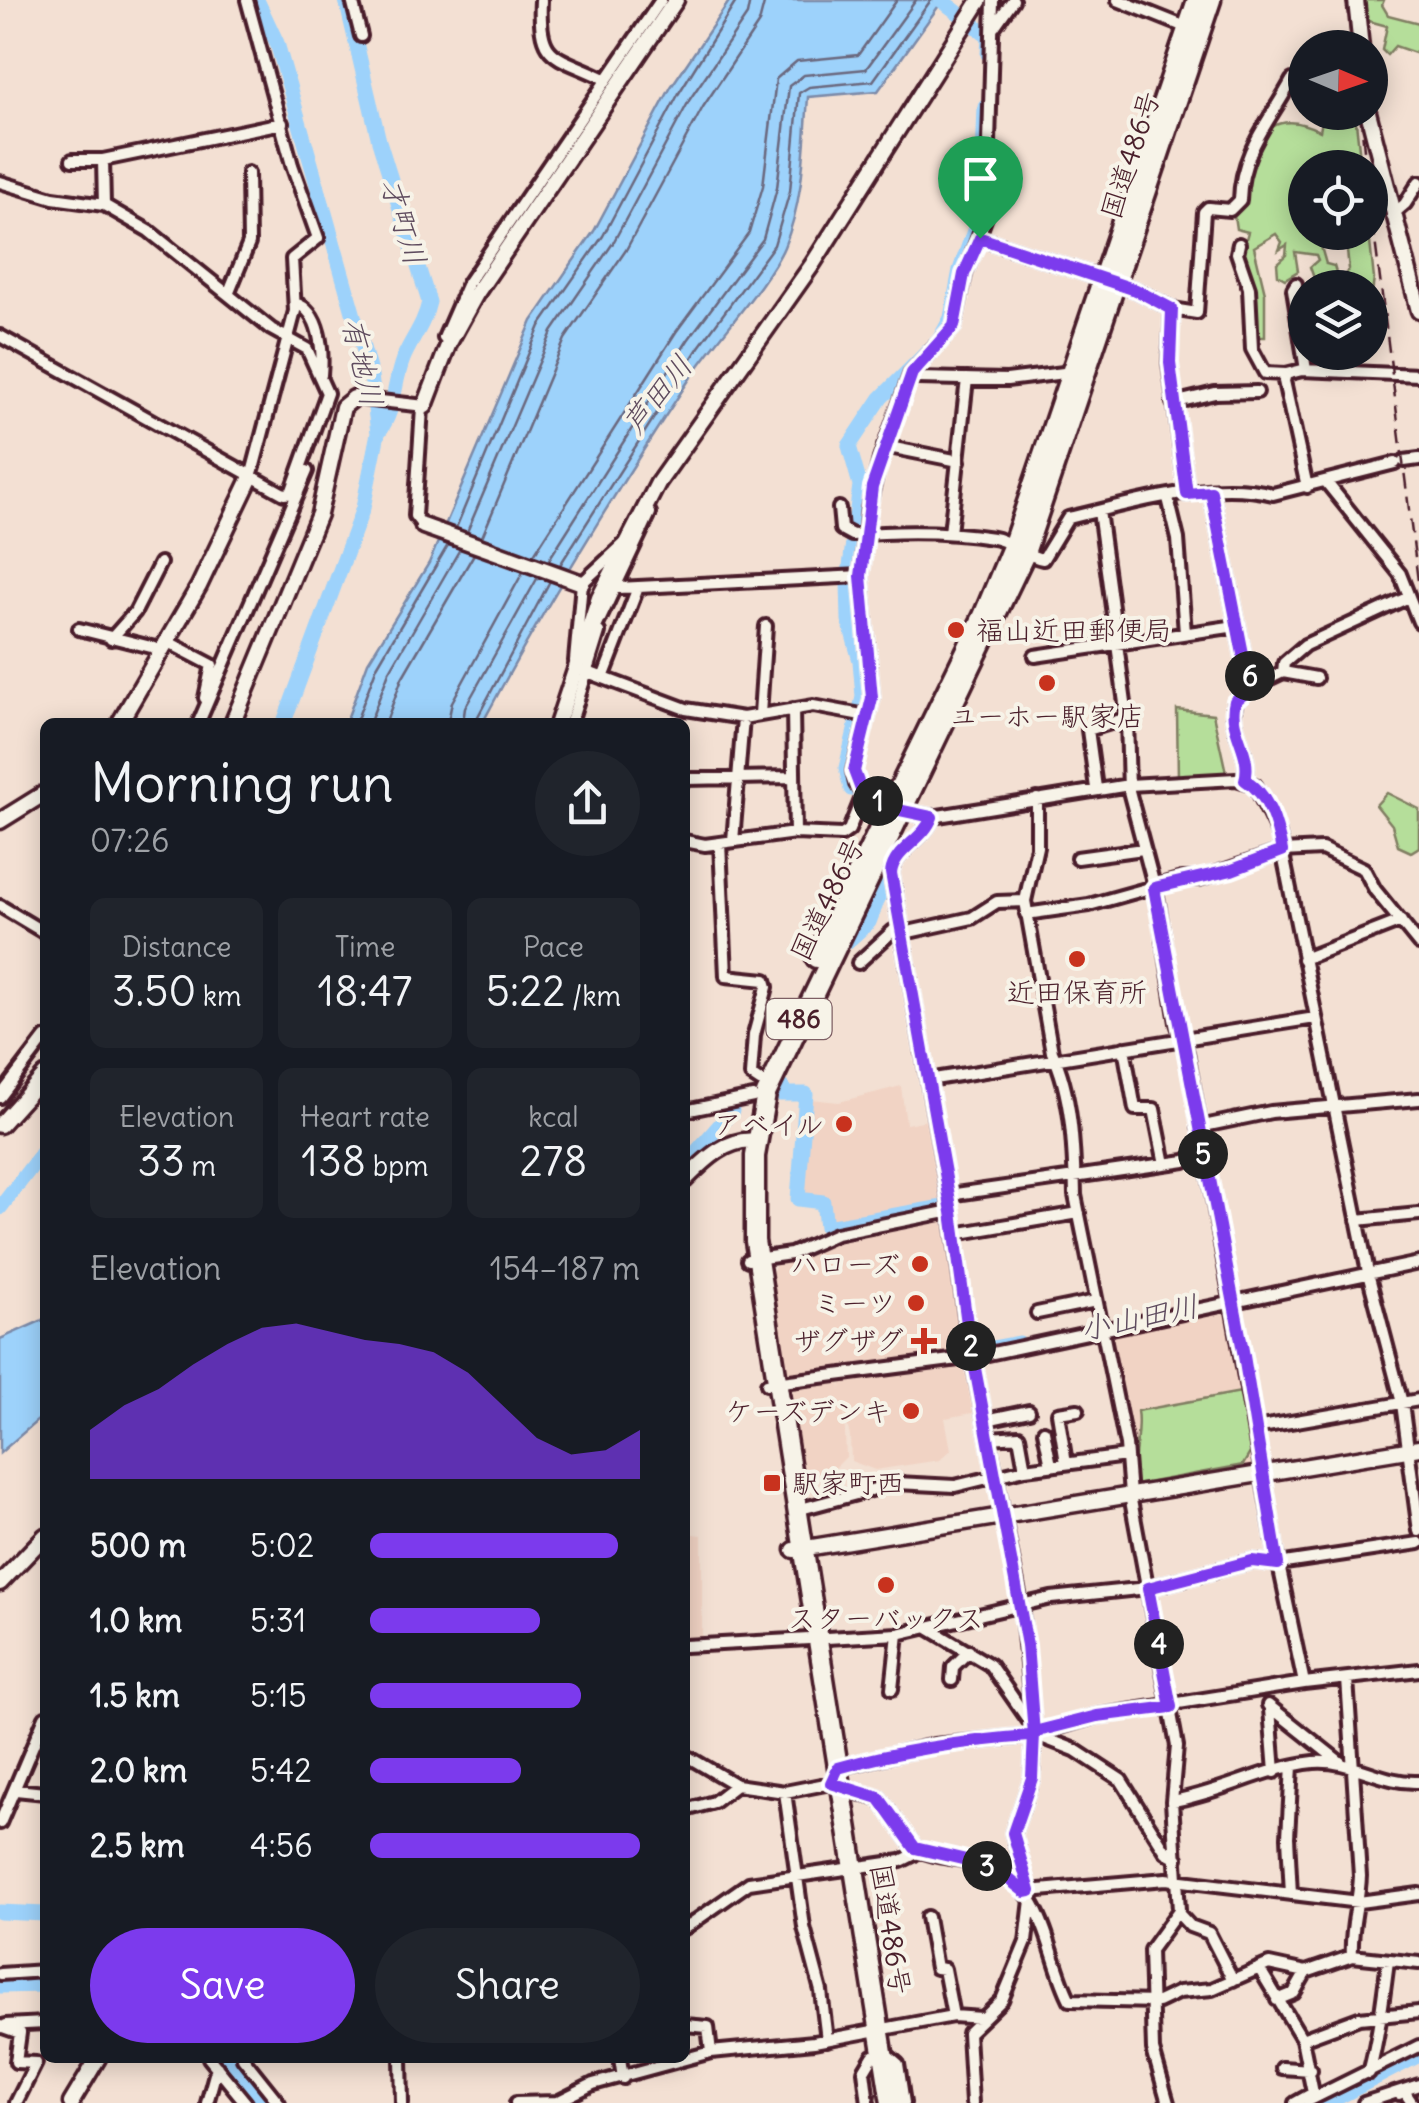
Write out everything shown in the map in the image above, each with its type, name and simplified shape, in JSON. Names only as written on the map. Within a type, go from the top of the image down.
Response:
[{"type":"highway","name":"国道486号","points":[[1018,552],[1072,372],[1110,282],[1198,0]]},
{"type":"highway","name":"国道486号","points":[[881,2103],[875,2031],[837,1780],[753,1260],[750,1140],[756,1089],[893,808],[952,713],[1018,552],[1211,0]]},
{"type":"highway","name":"国道486号","points":[[750,1140],[775,1071],[893,808]]},
{"type":"highway","name":"国道486号","points":[[772,1384],[798,1510],[799,1549]]},
{"type":"highway","name":"国道486号","points":[[878,2054],[891,2103]]},
{"type":"street","points":[[122,718],[165,646],[251,477],[295,303],[292,259],[318,238],[247,0]]},
{"type":"street","points":[[352,0],[361,36]]},
{"type":"street","points":[[540,0],[539,38],[546,50],[605,79]]},
{"type":"street","points":[[449,344],[444,338],[468,282],[661,0]]},
{"type":"street","points":[[582,583],[423,526],[415,516],[422,408],[449,344],[568,153],[676,0]]},
{"type":"street","points":[[560,718],[624,543],[658,483],[812,264],[980,0]]},
{"type":"street","points":[[690,842],[720,843],[795,833],[842,835],[863,795],[854,771],[872,678],[853,577],[884,446],[912,373],[954,326],[964,274],[987,214],[993,0]]},
{"type":"street","points":[[994,27],[1013,0]]},
{"type":"street","points":[[1118,0],[1188,28]]},
{"type":"street","points":[[1356,0],[1359,30]]},
{"type":"street","points":[[980,238],[1110,282],[1172,309],[1197,313],[1204,212],[1208,208],[1230,210],[1240,200],[1240,175],[1251,144],[1270,122],[1288,88]]},
{"type":"street","points":[[72,160],[103,160],[282,123]]},
{"type":"street","points":[[1372,130],[1391,215],[1419,310]]},
{"type":"street","points":[[103,160],[104,205]]},
{"type":"street","points":[[229,292],[249,243],[248,174]]},
{"type":"street","points":[[0,182],[53,198],[104,205],[149,231],[307,349],[327,393],[295,504],[202,717]]},
{"type":"street","points":[[1391,215],[1405,204],[1419,182]]},
{"type":"street","points":[[1239,244],[1236,253],[1249,288],[1252,349],[1264,373],[1306,370],[1419,375]]},
{"type":"street","points":[[295,303],[315,318],[320,378]]},
{"type":"street","points":[[1172,309],[1173,404],[1187,494]]},
{"type":"street","points":[[0,336],[251,477],[290,493],[314,439]]},
{"type":"street","points":[[912,373],[918,378],[966,379],[1072,372]]},
{"type":"street","points":[[1286,374],[1284,381],[1308,487]]},
{"type":"street","points":[[950,533],[966,379]]},
{"type":"street","points":[[1173,404],[1215,393],[1257,392]]},
{"type":"street","points":[[327,393],[422,408]]},
{"type":"street","points":[[236,718],[319,514],[343,407],[353,398]]},
{"type":"street","points":[[884,446],[959,461]]},
{"type":"street","points":[[840,508],[841,529],[860,535],[950,533],[998,538],[1018,552],[1042,559],[1068,518],[1187,494],[1273,494],[1419,460]]},
{"type":"street","points":[[580,665],[661,488],[658,483]]},
{"type":"street","points":[[1327,483],[1400,574],[1419,622]]},
{"type":"street","points":[[1211,492],[1236,626],[1245,664],[1255,685]]},
{"type":"street","points":[[1168,498],[1178,539],[1186,633]]},
{"type":"street","points":[[1100,511],[1127,718],[1128,784],[1154,888],[1278,1564],[1304,1683]]},
{"type":"street","points":[[573,718],[580,665],[582,583],[624,543]]},
{"type":"street","points":[[111,639],[135,612],[160,563]]},
{"type":"street","points":[[618,588],[853,577]]},
{"type":"street","points":[[603,678],[638,590]]},
{"type":"street","points":[[1283,672],[1284,663],[1304,645],[1409,597]]},
{"type":"street","points":[[760,714],[766,626]]},
{"type":"street","points":[[1035,656],[1236,626]]},
{"type":"street","points":[[79,629],[111,639],[165,646],[212,665],[202,717]]},
{"type":"street","points":[[580,665],[603,678],[686,709],[743,718],[813,706],[862,716]]},
{"type":"street","points":[[1245,780],[1248,770],[1232,712],[1241,692],[1283,672],[1316,678]]},
{"type":"street","points":[[685,718],[686,709]]},
{"type":"street","points":[[793,709],[795,833]]},
{"type":"street","points":[[734,841],[743,718]]},
{"type":"street","points":[[1096,788],[1088,730],[1127,718]]},
{"type":"street","points":[[690,779],[794,777]]},
{"type":"street","points":[[863,795],[893,808],[932,817],[1128,784],[1245,780],[1255,785],[1273,814],[1282,851],[1369,1276],[1413,1443],[1419,1532]]},
{"type":"street","points":[[0,821],[40,796]]},
{"type":"street","points":[[1036,799],[1039,833],[1025,901],[1026,914],[1056,1059],[1078,1213],[1178,1746],[1172,1801],[1180,1879],[1178,1913],[1150,1950],[1153,2050],[1168,2103]]},
{"type":"street","points":[[932,817],[926,833],[892,865],[899,932],[1021,1604],[1033,1729],[1032,1778],[1013,1833],[1031,1901],[1070,2000],[1146,1998],[1152,2002],[1233,1980],[1259,1968],[1280,1964],[1306,1972],[1352,1956],[1419,1963]]},
{"type":"street","points":[[690,1109],[756,1089],[752,1075],[754,1035],[768,987],[766,980],[726,976],[720,843]]},
{"type":"street","points":[[1077,858],[1143,849]]},
{"type":"street","points":[[1026,914],[1089,905],[1232,870],[1282,851],[1322,849],[1356,862],[1419,944]]},
{"type":"street","points":[[858,963],[884,937],[972,918],[997,902],[1025,901]]},
{"type":"street","points":[[0,907],[40,929]]},
{"type":"street","points":[[1304,960],[1401,921]]},
{"type":"street","points":[[928,1080],[1315,1018]]},
{"type":"street","points":[[1,1093],[40,1044]]},
{"type":"street","points":[[1124,1048],[1135,1109],[1154,1109],[1165,1164]]},
{"type":"street","points":[[0,1125],[40,1081]]},
{"type":"street","points":[[1199,1127],[1271,1112],[1419,1099]]},
{"type":"street","points":[[690,1175],[707,1158],[750,1140]]},
{"type":"street","points":[[948,1195],[1185,1161],[1202,1150]]},
{"type":"street","points":[[753,1260],[791,1254],[836,1234],[952,1212]]},
{"type":"street","points":[[954,1234],[1078,1213]]},
{"type":"street","points":[[1357,1220],[1419,1214]]},
{"type":"street","points":[[772,1384],[974,1357],[1419,1263]]},
{"type":"street","points":[[1037,1313],[1096,1301]]},
{"type":"street","points":[[1255,1428],[1419,1400]]},
{"type":"street","points":[[1066,1463],[1058,1413],[1078,1410]]},
{"type":"street","points":[[986,1420],[1028,1411]]},
{"type":"street","points":[[1044,1431],[1051,1466]]},
{"type":"street","points":[[990,1438],[1019,1436],[1025,1470]]},
{"type":"street","points":[[799,1549],[1262,1474],[1413,1443]]},
{"type":"street","points":[[798,1510],[897,1484],[954,1486],[998,1474],[1126,1456]]},
{"type":"street","points":[[0,1583],[40,1541]]},
{"type":"street","points":[[690,1646],[898,1634],[1021,1604],[1148,1588],[1252,1561],[1278,1564],[1419,1542]]},
{"type":"street","points":[[928,1628],[990,1665],[1033,1729],[1121,1780],[1166,1852],[1177,1858]]},
{"type":"street","points":[[892,1689],[898,1634]]},
{"type":"street","points":[[952,1680],[952,1667],[969,1652]]},
{"type":"street","points":[[690,1757],[736,1785],[786,1792],[837,1780],[934,1745],[1304,1683],[1419,1670]]},
{"type":"street","points":[[1347,1679],[1347,1764],[1360,1902],[1350,1932],[1352,1956]]},
{"type":"street","points":[[1253,1692],[1347,1764],[1384,1780],[1419,1782]]},
{"type":"street","points":[[1268,1705],[1275,1772]]},
{"type":"street","points":[[0,1823],[40,1729]]},
{"type":"street","points":[[1172,1801],[1292,1766],[1347,1764]]},
{"type":"street","points":[[1291,1894],[1288,1836],[1292,1766]]},
{"type":"street","points":[[837,1780],[879,1798],[915,1848],[992,1866],[1031,1901]]},
{"type":"street","points":[[690,1809],[714,1802],[736,1785]]},
{"type":"street","points":[[16,1790],[40,1792]]},
{"type":"street","points":[[786,1792],[826,2040]]},
{"type":"street","points":[[1155,1836],[1175,1835]]},
{"type":"street","points":[[690,1924],[749,1883],[901,1861],[913,1855],[915,1848]]},
{"type":"street","points":[[1031,1901],[1180,1879],[1360,1902],[1419,1894]]},
{"type":"street","points":[[972,2103],[966,2042],[982,2018],[1002,2000],[1026,1942],[1031,1901]]},
{"type":"street","points":[[1178,1913],[1190,1926],[1209,1933],[1233,1980]]},
{"type":"street","points":[[927,1917],[936,1968],[944,1970],[952,2016]]},
{"type":"street","points":[[1369,2074],[1385,2009],[1388,1961]]},
{"type":"street","points":[[1259,1968],[1302,2039],[1311,2070],[1313,2093],[1295,2103]]},
{"type":"street","points":[[0,1974],[40,1971]]},
{"type":"street","points":[[1277,2000],[1294,1993],[1306,1972]]},
{"type":"street","points":[[1302,2039],[1359,2018],[1419,2012]]},
{"type":"street","points":[[690,2058],[711,2052],[826,2040],[952,2016],[982,2018]]},
{"type":"street","points":[[0,2027],[40,2023]]},
{"type":"street","points":[[690,2025],[708,2027],[711,2052]]},
{"type":"street","points":[[0,2027],[20,2033],[16,2062],[36,2063],[16,2103]]},
{"type":"street","points":[[1303,2103],[1319,2100],[1419,2046]]},
{"type":"street","points":[[868,2103],[864,2071],[878,2054],[898,2064],[904,2103]]},
{"type":"street","points":[[71,2103],[95,2063]]},
{"type":"street","points":[[207,2103],[213,2063]]},
{"type":"street","points":[[214,2063],[246,2103]]},
{"type":"street","points":[[246,2063],[279,2103]]},
{"type":"street","points":[[401,2063],[402,2103]]},
{"type":"street","points":[[621,2063],[624,2078]]},
{"type":"street","points":[[516,2103],[558,2102],[594,2084],[674,2063]]},
{"type":"street","points":[[1282,2068],[1311,2070]]},
{"type":"street","points":[[1380,2103],[1419,2085]]},
{"type":"street","points":[[1364,2103],[1404,2091]]},
{"type":"street","points":[[1404,2091],[1412,2103]]},
{"type":"shaded area","points":[[901,1086],[906,1124],[933,1119],[946,1203],[828,1223],[827,1201],[803,1197],[802,1193],[810,1099],[839,1102]]},
{"type":"shaded area","points":[[944,1220],[966,1353],[786,1379],[772,1272],[778,1262],[811,1254],[841,1237]]},
{"type":"shaded area","points":[[1230,1309],[1259,1466],[1133,1487],[1108,1332]]},
{"type":"shaded area","points":[[968,1362],[978,1412],[945,1418],[951,1450],[940,1460],[875,1470],[851,1461],[844,1408],[846,1457],[829,1474],[801,1475],[787,1386],[840,1378],[841,1390],[842,1377]]},
{"type":"shaded area","points":[[690,1534],[702,1535],[702,1638],[690,1641]]},
{"type":"green space","points":[[1360,0],[1384,0],[1382,5],[1388,15],[1419,23],[1418,54],[1395,46],[1388,54],[1387,26],[1365,20]]},
{"type":"green space","points":[[1288,123],[1288,130],[1357,130],[1359,150],[1288,150],[1288,250],[1322,250],[1326,264],[1335,270],[1311,270],[1318,260],[1316,255],[1295,252],[1298,270],[1288,270],[1285,279],[1278,275],[1277,263],[1286,255],[1287,245],[1279,250],[1282,242],[1276,234],[1254,247],[1265,293],[1265,337],[1256,337],[1241,256],[1248,232],[1236,229],[1233,209],[1244,206],[1254,154],[1270,129]]},
{"type":"green space","points":[[1347,250],[1371,250],[1373,270],[1349,269]]},
{"type":"green space","points":[[1177,710],[1213,714],[1227,777],[1178,779]]},
{"type":"green space","points":[[1387,793],[1419,809],[1419,847],[1411,852],[1398,846],[1392,825],[1376,805]]},
{"type":"green space","points":[[1241,1392],[1253,1448],[1243,1465],[1135,1485],[1137,1411]]},
{"type":"water","name":"芦田川","points":[[730,0],[943,0],[878,91],[808,97],[799,192],[791,229],[777,261],[691,377],[636,461],[485,718],[347,718],[368,662],[429,563],[532,321],[594,231],[671,87]]},
{"type":"water","points":[[40,1321],[40,1418],[0,1453],[0,1339]]},
{"type":"waterway","name":"有地川","points":[[257,0],[277,43],[371,376],[378,433],[363,508],[285,718]]},
{"type":"waterway","name":"才町川","points":[[346,0],[379,141],[429,302],[403,359],[391,406],[378,433]]},
{"type":"waterway","name":"小山田川","points":[[941,0],[989,36],[988,54]]},
{"type":"waterway","name":"小山田川","points":[[851,789],[846,768],[863,697],[860,661],[849,620],[848,583],[860,485],[849,446],[881,398],[939,340],[951,318],[960,270],[981,211],[985,107]]},
{"type":"waterway","name":"小山田川","points":[[847,942],[869,922],[887,875]]},
{"type":"waterway","name":"小山田川","points":[[783,1088],[780,1094],[806,1094],[798,1199],[823,1202],[826,1227],[943,1207]]},
{"type":"waterway","points":[[690,1159],[732,1111]]},
{"type":"waterway","name":"有地川","points":[[0,1208],[40,1156]]},
{"type":"waterway","name":"小山田川","points":[[976,1351],[1019,1343]]},
{"type":"waterway","points":[[0,1912],[40,1914]]},
{"type":"waterway","points":[[0,1986],[40,1985]]},
{"type":"waterway","points":[[1327,2103],[1419,2055]]},
{"type":"waterway","points":[[232,2063],[262,2103]]},
{"type":"railway","points":[[1346,0],[1350,30]]},
{"type":"railway","points":[[1362,130],[1364,150]]},
{"type":"railway","points":[[1376,250],[1419,589]]},
{"type":"place","name":"福山近田郵便局","points":[[956,630]]},
{"type":"place","name":"ユーホー駅家店","points":[[1047,683]]},
{"type":"place","name":"近田保育所","points":[[1077,959]]},
{"type":"place","name":"アベイル","points":[[844,1124]]},
{"type":"place","name":"ハローズ","points":[[920,1264]]},
{"type":"place","name":"ミーツ","points":[[916,1303]]},
{"type":"place","name":"ザグザグ","points":[[924,1341]]},
{"type":"place","name":"ケーズデンキ","points":[[911,1411]]},
{"type":"place","name":"駅家町西","points":[[772,1483]]},
{"type":"place","name":"スターバックス","points":[[886,1585]]},
{"type":"route","points":[[980,238],[964,274],[954,326],[912,373],[872,487],[861,576],[872,698],[854,771],[863,795],[899,810],[932,817],[926,833],[898,858],[891,873],[952,1212],[968,1331],[1006,1515],[1027,1645],[1034,1734],[1032,1778],[1013,1833],[1030,1891],[1025,1892],[992,1866],[926,1854],[915,1848],[896,1827],[879,1798],[842,1790],[831,1783],[838,1768],[881,1756],[934,1745],[1029,1736],[1034,1734],[1042,1730],[1097,1716],[1124,1716],[1171,1707],[1148,1588],[1252,1561],[1278,1564],[1244,1356],[1219,1245],[1154,888],[1232,870],[1282,851],[1273,814],[1255,785],[1245,780],[1248,770],[1232,724],[1235,701],[1241,692],[1255,685],[1245,664],[1236,626],[1211,492],[1187,494],[1173,404],[1172,309],[1136,290],[1095,280],[980,238]]}]
